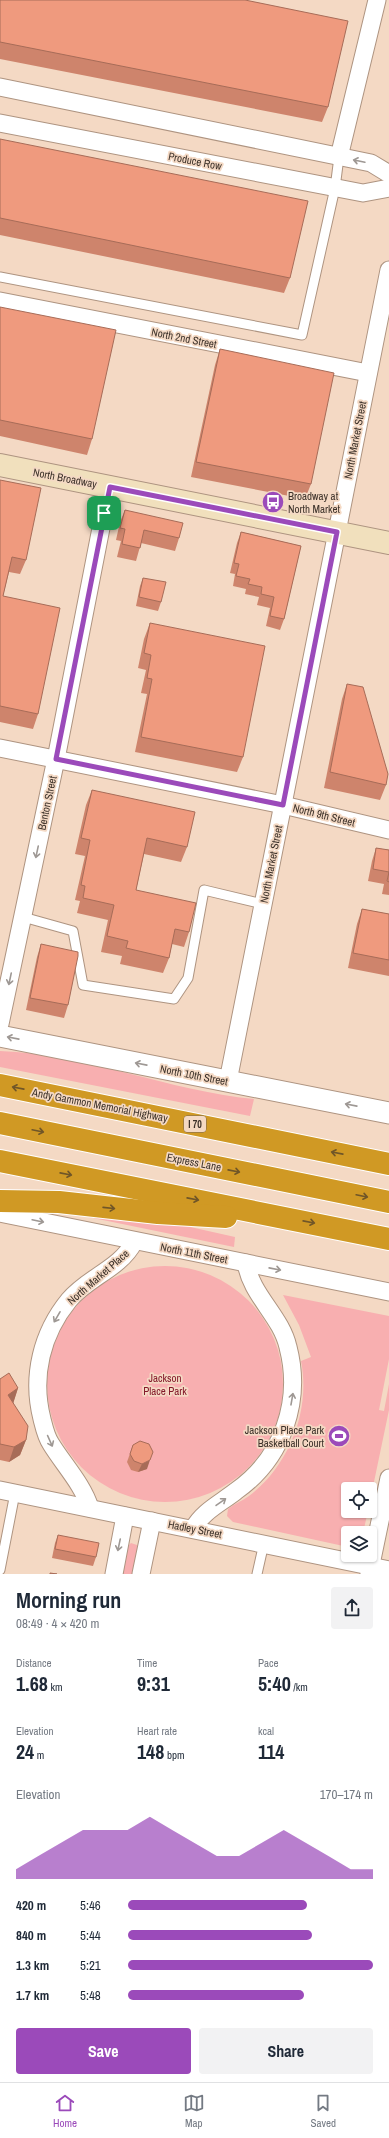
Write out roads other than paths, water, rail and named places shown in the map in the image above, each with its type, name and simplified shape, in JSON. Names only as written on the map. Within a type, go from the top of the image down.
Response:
[{"type":"highway","name":"Andy Gammon Memorial Highway","points":[[0,1085],[389,1164]]},
{"type":"highway","name":"Express Lane","points":[[0,1123],[389,1202]]},
{"type":"highway","points":[[0,1161],[389,1239]]},
{"type":"highway","points":[[0,1201],[59,1202],[193,1215],[231,1217],[271,1215]]},
{"type":"main road","name":"North Broadway","points":[[0,465],[389,543]]},
{"type":"street","points":[[338,157],[376,0]]},
{"type":"street","points":[[0,88],[372,163],[389,174]]},
{"type":"street","name":"Produce Row","points":[[0,123],[363,193],[389,188]]},
{"type":"street","name":"North Market Street","points":[[228,1081],[389,270]]},
{"type":"street","name":"North 2nd Street","points":[[0,301],[368,373]]},
{"type":"street","name":"Benton Street","points":[[0,1024],[56,759],[110,487]]},
{"type":"street","name":"North 9th Street","points":[[0,748],[283,805],[389,830]]},
{"type":"street","name":"North 10th Street","points":[[0,1036],[389,1113]]},
{"type":"street","name":"North 11th Street","points":[[0,1213],[134,1242],[389,1292]]},
{"type":"street","name":"North Market Place","points":[[90,1508],[87,1497],[50,1442],[44,1425],[38,1403],[37,1381],[40,1357],[48,1334],[59,1313],[72,1296],[91,1280],[119,1261],[128,1252],[134,1242]]},
{"type":"street","points":[[193,1529],[206,1513],[255,1475],[270,1457],[282,1437],[290,1414],[294,1390],[293,1367],[288,1344],[268,1306],[252,1283],[246,1263]]},
{"type":"street","points":[[370,1570],[389,1478]]},
{"type":"street","name":"Hadley Street","points":[[7,1491],[264,1543],[370,1570],[389,1570]]},
{"type":"street","points":[[114,1574],[126,1516]]},
{"type":"street","points":[[141,1574],[152,1521]]},
{"type":"lane","points":[[0,277],[302,335],[335,188],[338,157]]},
{"type":"lane","points":[[23,917],[73,931],[83,985],[174,999],[188,978],[204,890],[263,904]]},
{"type":"lane","points":[[0,1570],[7,1491]]},
{"type":"lane","points":[[258,1574],[264,1543]]},
{"type":"place","name":"Broadway at North Market","points":[[273,502]]},
{"type":"place","name":"Jackson Place Park Basketball Court","points":[[339,1436]]},
{"type":"park label","name":"Jackson Place Park","points":[[165,1384]]}]
